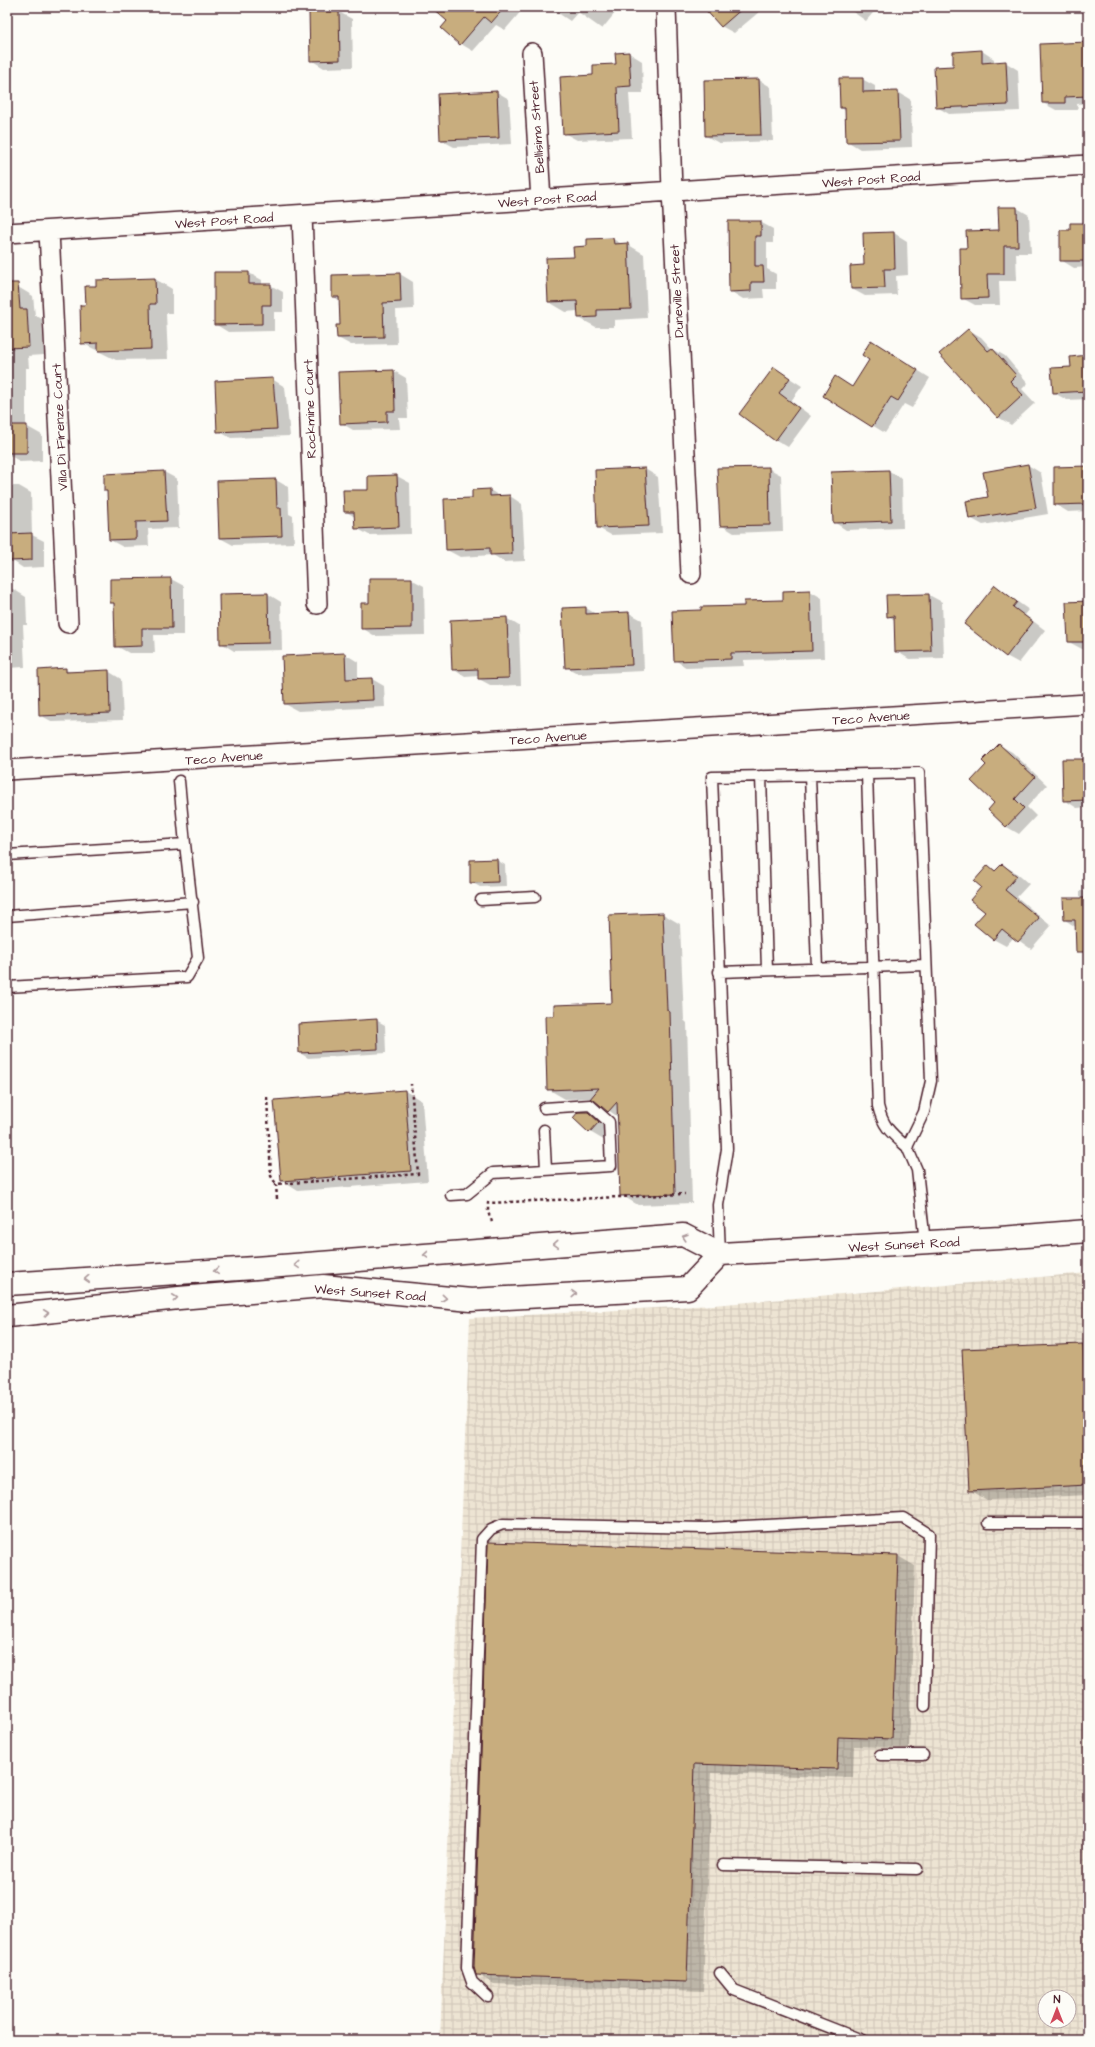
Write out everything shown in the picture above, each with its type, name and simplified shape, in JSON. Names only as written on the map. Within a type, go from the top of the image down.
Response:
[{"type":"main road","name":"West Sunset Road","points":[[7,1284],[255,1268],[683,1235],[720,1254],[925,1243],[1088,1231]]},
{"type":"main road","name":"West Sunset Road","points":[[7,1316],[179,1298],[323,1286],[471,1300],[688,1288],[720,1254]]},
{"type":"street","name":"Duneville Street","points":[[666,7],[672,191],[690,574]]},
{"type":"street","name":"Bellisima Street","points":[[532,53],[541,200]]},
{"type":"street","name":"West Post Road","points":[[7,233],[1088,165]]},
{"type":"street","name":"Rockmine Court","points":[[302,215],[317,604]]},
{"type":"street","name":"Villa Di Firenze Court","points":[[48,231],[68,623]]},
{"type":"street","name":"Teco Avenue","points":[[7,770],[1088,704]]},
{"type":"lane","points":[[720,1254],[718,1205],[727,1149],[712,777],[919,773],[931,1081],[924,1112],[908,1147]]},
{"type":"lane","points":[[867,774],[878,1106],[881,1119],[888,1131],[908,1147],[917,1170],[925,1243]]},
{"type":"lane","points":[[810,775],[817,968]]},
{"type":"lane","points":[[761,776],[767,970]]},
{"type":"lane","points":[[7,987],[187,977],[198,958],[193,902],[185,844],[180,781]]},
{"type":"lane","points":[[7,855],[185,844]]},
{"type":"lane","points":[[481,900],[534,897]]},
{"type":"lane","points":[[7,916],[193,902]]},
{"type":"lane","points":[[719,972],[926,965]]},
{"type":"lane","points":[[451,1195],[467,1194],[493,1173],[612,1166],[609,1122],[590,1105],[544,1108]]},
{"type":"lane","points":[[544,1130],[546,1169]]},
{"type":"lane","points":[[488,1997],[472,1982],[467,1968],[482,1539],[491,1529],[503,1524],[706,1528],[903,1518],[928,1534],[925,1706]]},
{"type":"lane","points":[[988,1523],[1088,1523]]},
{"type":"lane","points":[[880,1754],[923,1755]]},
{"type":"lane","points":[[723,1866],[917,1869]]},
{"type":"lane","points":[[720,1973],[734,1990],[862,2040]]},
{"type":"path","points":[[276,1184],[418,1174],[411,1084]]},
{"type":"path","points":[[267,1097],[271,1176],[276,1184],[277,1199]]},
{"type":"path","points":[[492,1222],[488,1212],[488,1203],[685,1194]]},
{"type":"shaded area","points":[[1088,1273],[1088,2040],[440,2040],[470,1318],[713,1305]]},
{"type":"building","points":[[431,7],[505,7],[491,23],[484,17],[460,45],[441,28],[447,21]]},
{"type":"building","points":[[703,7],[744,7],[721,27]]},
{"type":"building","points":[[309,11],[339,11],[340,60],[310,61]]},
{"type":"building","points":[[1088,42],[1088,96],[1065,97],[1065,103],[1042,103],[1040,44]]},
{"type":"building","points":[[982,50],[982,63],[1006,61],[1008,105],[936,108],[934,67],[953,66],[953,52]]},
{"type":"building","points":[[629,52],[631,86],[617,87],[619,131],[563,134],[560,77],[593,75],[593,65],[616,64],[615,53]]},
{"type":"building","points":[[839,78],[863,78],[863,92],[898,91],[900,141],[846,142],[845,108],[840,108]]},
{"type":"building","points":[[759,79],[761,135],[705,136],[704,80]]},
{"type":"building","points":[[497,91],[499,138],[440,140],[438,94]]},
{"type":"building","points":[[998,207],[1017,207],[1018,246],[1004,246],[1004,274],[987,274],[988,298],[961,299],[960,248],[967,248],[966,231],[999,230]]},
{"type":"building","points":[[728,221],[761,221],[761,236],[755,236],[755,266],[763,266],[764,282],[751,282],[751,291],[729,292]]},
{"type":"building","points":[[1070,223],[1088,223],[1088,261],[1060,261],[1060,230],[1070,230]]},
{"type":"building","points":[[894,232],[895,269],[884,269],[885,288],[851,289],[850,266],[864,265],[863,233]]},
{"type":"building","points":[[613,238],[614,244],[628,243],[631,309],[597,310],[597,317],[578,318],[577,301],[548,302],[546,258],[574,257],[573,247],[587,246],[587,239]]},
{"type":"building","points":[[214,272],[249,272],[249,284],[271,284],[271,305],[262,305],[262,324],[214,325]]},
{"type":"building","points":[[400,273],[401,302],[383,303],[384,337],[337,338],[336,325],[340,325],[339,297],[332,297],[332,275]]},
{"type":"building","points":[[155,278],[156,304],[150,304],[151,349],[98,351],[98,343],[81,344],[80,305],[86,305],[85,286],[96,286],[96,280]]},
{"type":"building","points":[[7,283],[18,283],[20,309],[27,309],[29,347],[7,348]]},
{"type":"building","points":[[968,329],[988,351],[992,348],[1016,375],[1010,381],[1023,395],[998,418],[939,354]]},
{"type":"building","points":[[871,340],[918,370],[898,401],[891,397],[872,427],[823,396],[835,376],[852,387],[869,360],[862,355]]},
{"type":"building","points":[[1088,355],[1088,391],[1053,393],[1051,368],[1071,367],[1070,357]]},
{"type":"building","points":[[774,367],[790,378],[779,393],[799,408],[775,441],[739,414]]},
{"type":"building","points":[[394,370],[395,411],[387,411],[387,422],[340,424],[338,372]]},
{"type":"building","points":[[273,378],[277,429],[217,432],[215,381]]},
{"type":"building","points":[[7,425],[27,425],[27,453],[7,453]]},
{"type":"building","points":[[1028,464],[1036,508],[969,519],[966,501],[988,497],[983,472]]},
{"type":"building","points":[[1088,466],[1088,504],[1054,505],[1054,467]]},
{"type":"building","points":[[769,467],[770,525],[720,526],[717,468]]},
{"type":"building","points":[[645,468],[649,526],[597,528],[595,470]]},
{"type":"building","points":[[889,470],[891,521],[833,523],[831,472]]},
{"type":"building","points":[[164,471],[167,521],[136,522],[136,539],[109,540],[107,491],[104,491],[104,474]]},
{"type":"building","points":[[397,475],[399,527],[355,529],[354,512],[344,512],[343,490],[368,490],[368,476]]},
{"type":"building","points":[[276,479],[277,508],[281,508],[282,536],[219,538],[217,481]]},
{"type":"building","points":[[490,489],[490,496],[510,495],[512,554],[490,555],[490,548],[446,550],[444,499],[472,498],[472,490]]},
{"type":"building","points":[[32,533],[32,560],[10,561],[7,534]]},
{"type":"building","points":[[171,578],[172,628],[142,628],[142,646],[115,647],[114,603],[110,603],[110,579]]},
{"type":"building","points":[[369,578],[412,578],[412,628],[361,629],[361,603],[369,603]]},
{"type":"building","points":[[995,585],[1017,602],[1013,607],[1033,622],[1006,657],[964,624]]},
{"type":"building","points":[[810,590],[812,651],[731,653],[731,659],[674,661],[672,611],[701,610],[701,607],[744,606],[744,601],[783,600],[783,591]]},
{"type":"building","points":[[268,593],[269,643],[220,644],[219,594]]},
{"type":"building","points":[[929,594],[931,651],[895,652],[894,616],[887,617],[886,595]]},
{"type":"building","points":[[1088,601],[1088,642],[1068,642],[1066,602]]},
{"type":"building","points":[[586,607],[586,614],[629,612],[632,665],[565,668],[562,608]]},
{"type":"building","points":[[507,617],[509,678],[478,679],[478,669],[452,670],[450,620]]},
{"type":"building","points":[[345,653],[346,679],[372,678],[373,700],[284,704],[282,656]]},
{"type":"building","points":[[66,668],[66,672],[109,670],[110,713],[39,716],[38,670]]},
{"type":"building","points":[[999,744],[1035,777],[1015,799],[1024,808],[1006,827],[988,810],[994,803],[971,781],[986,765],[982,761]]},
{"type":"building","points":[[1062,759],[1088,759],[1088,800],[1063,801]]},
{"type":"building","points":[[497,859],[498,882],[470,883],[470,860]]},
{"type":"building","points":[[1002,864],[1017,876],[1005,890],[1039,918],[1018,942],[1002,929],[993,940],[974,924],[985,912],[970,900],[981,887],[974,881],[988,865],[995,871]]},
{"type":"building","points":[[1063,898],[1088,898],[1088,952],[1076,952],[1075,920],[1064,920]]},
{"type":"building","points":[[663,913],[667,1010],[670,1012],[675,1194],[620,1196],[617,1102],[608,1112],[594,1100],[590,1099],[599,1088],[547,1090],[545,1016],[554,1016],[554,1005],[612,1003],[609,915]]},
{"type":"building","points":[[377,1019],[378,1049],[299,1053],[298,1024]]},
{"type":"building","points":[[405,1090],[411,1171],[281,1181],[274,1100]]},
{"type":"building","points":[[578,1112],[588,1112],[599,1122],[589,1133],[573,1118]]},
{"type":"building","points":[[1083,1344],[1088,1438],[1088,1485],[969,1491],[962,1349]]},
{"type":"building","points":[[488,1542],[898,1555],[892,1739],[838,1737],[837,1769],[694,1764],[687,1982],[476,1975],[474,1967]]}]
